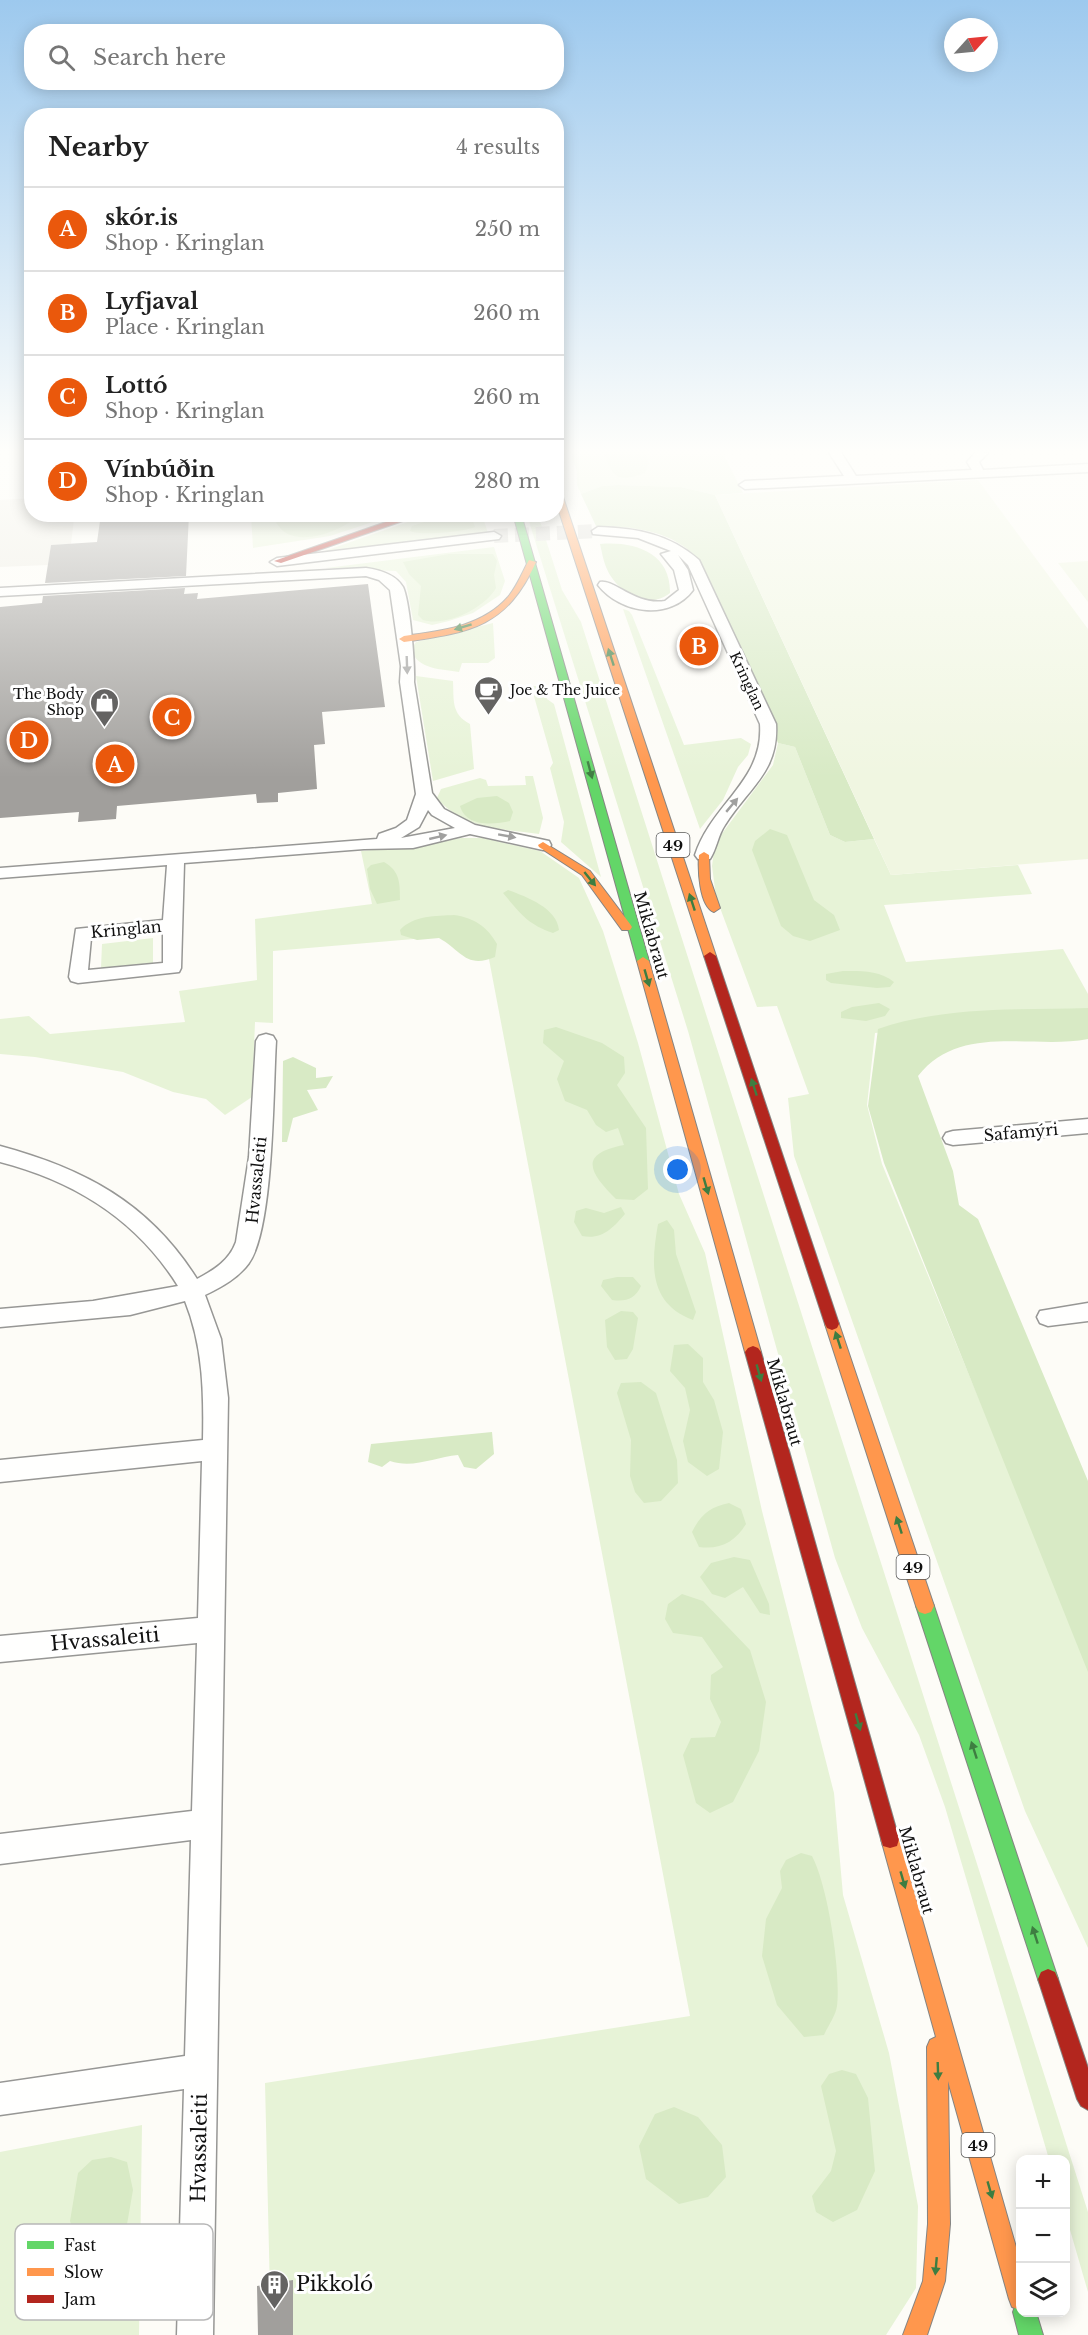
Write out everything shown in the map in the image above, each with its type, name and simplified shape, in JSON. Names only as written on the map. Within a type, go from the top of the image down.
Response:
[{"type":"highway","name":"49","points":[[578,560],[1088,2098]]},
{"type":"highway","points":[[586,560],[601,576]]},
{"type":"highway","points":[[404,639],[454,630],[498,613],[520,591],[532,562]]},
{"type":"highway","name":"Miklabraut","points":[[532,562],[1016,2285]]},
{"type":"highway","points":[[543,844],[586,873],[637,942]]},
{"type":"highway","points":[[704,855],[704,879],[719,922]]},
{"type":"highway","points":[[772,1143],[775,1103]]},
{"type":"highway","points":[[1054,1991],[1088,2050]]},
{"type":"highway","points":[[915,2335],[934,2281],[939,2224],[940,2121],[935,1992]]},
{"type":"highway","points":[[1025,2317],[1031,2335]]},
{"type":"street","points":[[0,581],[289,560]]},
{"type":"street","points":[[232,578],[357,560]]},
{"type":"street","name":"Kringlan","points":[[601,576],[623,600],[648,606],[676,600],[686,590],[684,574],[675,560]]},
{"type":"street","name":"Kringlan","points":[[691,560],[768,724],[772,740],[764,762],[706,840],[704,855]]},
{"type":"street","points":[[0,592],[366,572],[379,574],[390,580],[397,589],[407,682],[424,794],[418,820],[408,829],[364,844]]},
{"type":"street","points":[[424,794],[438,812],[470,829],[543,844]]},
{"type":"street","points":[[0,873],[364,844],[413,843],[470,829]]},
{"type":"street","name":"Kringlan","points":[[172,925],[82,933],[78,978],[172,968],[176,859]]},
{"type":"street","name":"Hvassaleiti","points":[[0,1318],[153,1303],[192,1290],[225,1275],[240,1259],[250,1236],[260,1162],[266,1041]]},
{"type":"street","name":"Safamýri","points":[[953,1138],[1088,1126]]},
{"type":"street","name":"Hvassaleiti","points":[[0,1154],[53,1169],[105,1196],[160,1244],[192,1290],[204,1320],[212,1355],[216,1398],[198,2224]]},
{"type":"street","points":[[1048,1317],[1088,1312]]},
{"type":"street","points":[[0,1471],[215,1449]]},
{"type":"street","name":"Hvassaleiti","points":[[0,1649],[210,1629]]},
{"type":"street","points":[[0,1849],[206,1824]]},
{"type":"street","name":"Hvassaleiti","points":[[0,2099],[201,2070]]},
{"type":"street","name":"Hvassaleiti","points":[[195,2320],[195,2335]]},
{"type":"green space","points":[[390,560],[498,560],[505,581],[500,595],[473,613],[432,625],[413,620],[406,582],[396,571],[326,568]]},
{"type":"green space","points":[[496,560],[494,575],[496,588],[483,602],[464,614],[443,621],[423,620],[418,615],[421,586],[409,574],[403,562]]},
{"type":"green space","points":[[541,560],[552,560],[562,590],[581,622],[1070,2155],[1048,2155],[945,1807],[919,1735],[862,1628],[835,1558],[688,1031]]},
{"type":"green space","points":[[604,560],[659,560],[669,579],[670,593],[652,600],[633,596],[617,584]]},
{"type":"green space","points":[[745,560],[874,839],[845,842],[830,835],[795,747],[778,743],[700,561]]},
{"type":"green space","points":[[745,560],[1037,560],[1088,629],[1088,859],[891,875]]},
{"type":"green space","points":[[1088,561],[1088,602],[1058,563]]},
{"type":"green space","points":[[623,609],[632,615],[684,745],[741,738],[751,744],[748,755],[738,767],[723,800],[700,829]]},
{"type":"green space","points":[[493,623],[495,658],[488,663],[462,663],[459,672],[438,669],[424,665],[414,656],[411,649],[416,642]]},
{"type":"green space","points":[[416,676],[453,681],[455,706],[459,716],[470,724],[474,769],[433,781]]},
{"type":"green space","points":[[531,686],[541,686],[547,699],[554,704],[601,877],[561,842],[564,822],[550,768],[553,763]]},
{"type":"green space","points":[[778,743],[795,747],[830,835],[845,842],[874,839],[891,875],[1018,865],[1032,894],[884,905],[906,962],[1063,949],[1088,994],[1088,1012],[875,1033],[867,1105],[882,1164],[1088,1663],[1088,1948],[1025,1811],[794,1156],[788,1098],[809,1094],[777,1006],[757,1007],[716,897],[712,866],[715,843],[773,765]]},
{"type":"green space","points":[[525,776],[533,776],[543,818],[539,834],[497,829],[471,822],[447,808],[437,798],[441,789],[480,778],[486,780],[488,786],[526,785]]},
{"type":"green space","points":[[497,796],[509,803],[513,812],[510,821],[488,824],[474,821],[463,813],[460,806],[477,798]]},
{"type":"green space","points":[[770,829],[787,835],[814,900],[834,915],[840,930],[810,941],[793,936],[781,926],[752,850],[755,841]]},
{"type":"green space","points":[[461,838],[483,838],[540,851],[579,878],[603,931],[638,1043],[679,1194],[705,1253],[762,1511],[834,1793],[843,1895],[889,2053],[918,2206],[916,2288],[886,2335],[271,2335],[265,2083],[690,2016],[484,933],[273,951],[273,1023],[255,1022],[252,1097],[225,1115],[206,1099],[173,1092],[123,1072],[35,1057],[0,1054],[0,1019],[29,1016],[50,1034],[185,1022],[179,991],[257,980],[255,919],[372,904],[361,851],[419,846]]},
{"type":"green space","points":[[384,862],[396,873],[400,900],[377,904],[370,889],[367,869],[371,865]]},
{"type":"green space","points":[[508,890],[540,904],[553,915],[559,930],[553,933],[530,922],[503,893]]},
{"type":"green space","points":[[454,915],[468,918],[489,932],[497,944],[495,957],[471,960],[439,938],[417,940],[401,935],[400,930],[412,921],[433,916]]},
{"type":"green space","points":[[153,938],[153,963],[101,968],[102,944]]},
{"type":"green space","points":[[843,971],[876,973],[894,982],[890,987],[877,988],[831,983],[826,980],[826,974]]},
{"type":"green space","points":[[879,1003],[890,1009],[885,1016],[866,1021],[841,1018],[841,1012],[852,1007]]},
{"type":"green space","points":[[1088,1008],[1088,1039],[1067,1042],[976,1043],[955,1049],[935,1059],[918,1076],[953,1171],[959,1205],[978,1219],[1088,1481],[1088,1672],[884,1163],[868,1106],[878,1029],[929,1016],[955,1013],[1009,1009]]},
{"type":"green space","points":[[556,1027],[602,1043],[624,1057],[625,1073],[617,1085],[646,1128],[648,1189],[634,1200],[616,1199],[595,1172],[594,1159],[600,1153],[624,1145],[618,1128],[606,1132],[596,1125],[587,1110],[565,1101],[557,1079],[564,1061],[543,1043],[544,1030]]},
{"type":"green space","points":[[293,1057],[316,1068],[316,1078],[333,1076],[326,1088],[307,1090],[318,1110],[293,1118],[287,1142],[282,1142],[283,1061]]},
{"type":"green space","points":[[621,1207],[625,1214],[606,1232],[595,1236],[582,1236],[574,1222],[576,1211],[586,1208],[604,1213]]},
{"type":"green space","points":[[667,1220],[674,1230],[676,1254],[696,1312],[693,1320],[678,1313],[668,1303],[660,1293],[656,1281],[654,1253],[658,1224]]},
{"type":"green space","points":[[633,1277],[641,1286],[630,1299],[612,1300],[601,1286],[603,1280]]},
{"type":"green space","points":[[621,1311],[633,1312],[638,1318],[633,1349],[627,1359],[615,1360],[607,1347],[605,1320]]},
{"type":"green space","points":[[688,1344],[703,1358],[703,1382],[714,1400],[723,1432],[719,1469],[707,1476],[688,1462],[683,1441],[690,1410],[685,1388],[670,1371],[674,1345]]},
{"type":"green space","points":[[641,1382],[656,1393],[677,1460],[678,1483],[661,1501],[644,1503],[635,1492],[630,1476],[631,1440],[617,1393],[621,1383]]},
{"type":"green space","points":[[492,1432],[494,1454],[476,1469],[464,1467],[458,1455],[407,1464],[390,1461],[382,1467],[368,1462],[371,1444]]},
{"type":"green space","points":[[729,1503],[741,1509],[746,1524],[737,1536],[720,1546],[699,1547],[692,1532],[699,1520],[711,1509]]},
{"type":"green space","points":[[734,1557],[750,1560],[769,1604],[770,1615],[760,1613],[743,1587],[725,1598],[712,1594],[700,1577],[711,1563]]},
{"type":"green space","points":[[682,1594],[703,1601],[750,1650],[766,1702],[759,1751],[733,1802],[710,1813],[696,1803],[683,1755],[691,1738],[715,1737],[721,1722],[710,1699],[711,1675],[723,1667],[702,1637],[673,1633],[665,1619],[668,1604]]},
{"type":"green space","points":[[801,1853],[812,1856],[823,1887],[832,1930],[838,1991],[834,2017],[824,2035],[804,2037],[777,2005],[762,1956],[766,1919],[782,1888],[780,1871],[786,1860]]},
{"type":"green space","points":[[842,2070],[856,2074],[868,2098],[875,2171],[857,2210],[833,2222],[816,2212],[812,2196],[831,2171],[836,2151],[821,2086],[829,2074]]},
{"type":"green space","points":[[674,2107],[698,2117],[722,2145],[726,2177],[708,2197],[679,2204],[646,2179],[639,2146],[655,2114]]},
{"type":"green space","points":[[142,2125],[141,2224],[15,2224],[15,2320],[139,2320],[139,2335],[0,2335],[0,2152]]},
{"type":"green space","points":[[1070,2156],[1088,2212],[1088,2292],[1070,2230]]},
{"type":"green space","points":[[111,2157],[127,2162],[133,2190],[127,2224],[71,2224],[78,2173],[92,2160]]},
{"type":"shaded area","points":[[0,560],[49,560],[48,565],[0,567]]},
{"type":"building","points":[[49,560],[187,560],[186,576],[45,583]]},
{"type":"building","points":[[368,584],[385,707],[322,712],[325,744],[314,745],[317,789],[278,793],[278,802],[257,803],[256,794],[117,806],[116,819],[78,822],[79,812],[0,818],[0,607],[42,603],[43,596],[185,588],[184,594],[198,593],[197,599]]},
{"type":"building","name":"Pikkoló","points":[[293,2280],[293,2335],[258,2335],[257,2286]]},
{"type":"traffic: fast","points":[[530,560],[643,961]]},
{"type":"traffic: fast","points":[[925,1606],[1048,1979]]},
{"type":"traffic: fast","points":[[1026,2317],[1031,2335]]},
{"type":"traffic: slow","points":[[580,560],[710,956]]},
{"type":"traffic: slow","points":[[404,639],[465,628],[497,612],[510,600],[522,583],[532,562]]},
{"type":"traffic: slow","points":[[543,845],[586,873],[626,927]]},
{"type":"traffic: slow","points":[[704,855],[704,879],[714,908]]},
{"type":"traffic: slow","points":[[643,961],[753,1352]]},
{"type":"traffic: slow","points":[[832,1324],[925,1606]]},
{"type":"traffic: slow","points":[[890,1839],[1016,2285]]},
{"type":"traffic: slow","points":[[915,2335],[934,2281],[939,2224],[937,2047]]},
{"type":"traffic: jam","points":[[710,956],[832,1324]]},
{"type":"traffic: jam","points":[[753,1352],[890,1839]]},
{"type":"traffic: jam","points":[[1048,1979],[1088,2099]]},
{"type":"place","name":"Lyfjaval","points":[[699,646]]},
{"type":"place","name":"Joe & The Juice","points":[[489,716]]},
{"type":"place","name":"Lottó","points":[[172,717]]},
{"type":"place","name":"The Body Shop","points":[[105,728]]},
{"type":"place","name":"Vínbúðin","points":[[29,740]]},
{"type":"place","name":"skór.is","points":[[115,764]]},
{"type":"place","name":"Pikkoló","points":[[275,2310]]}]
